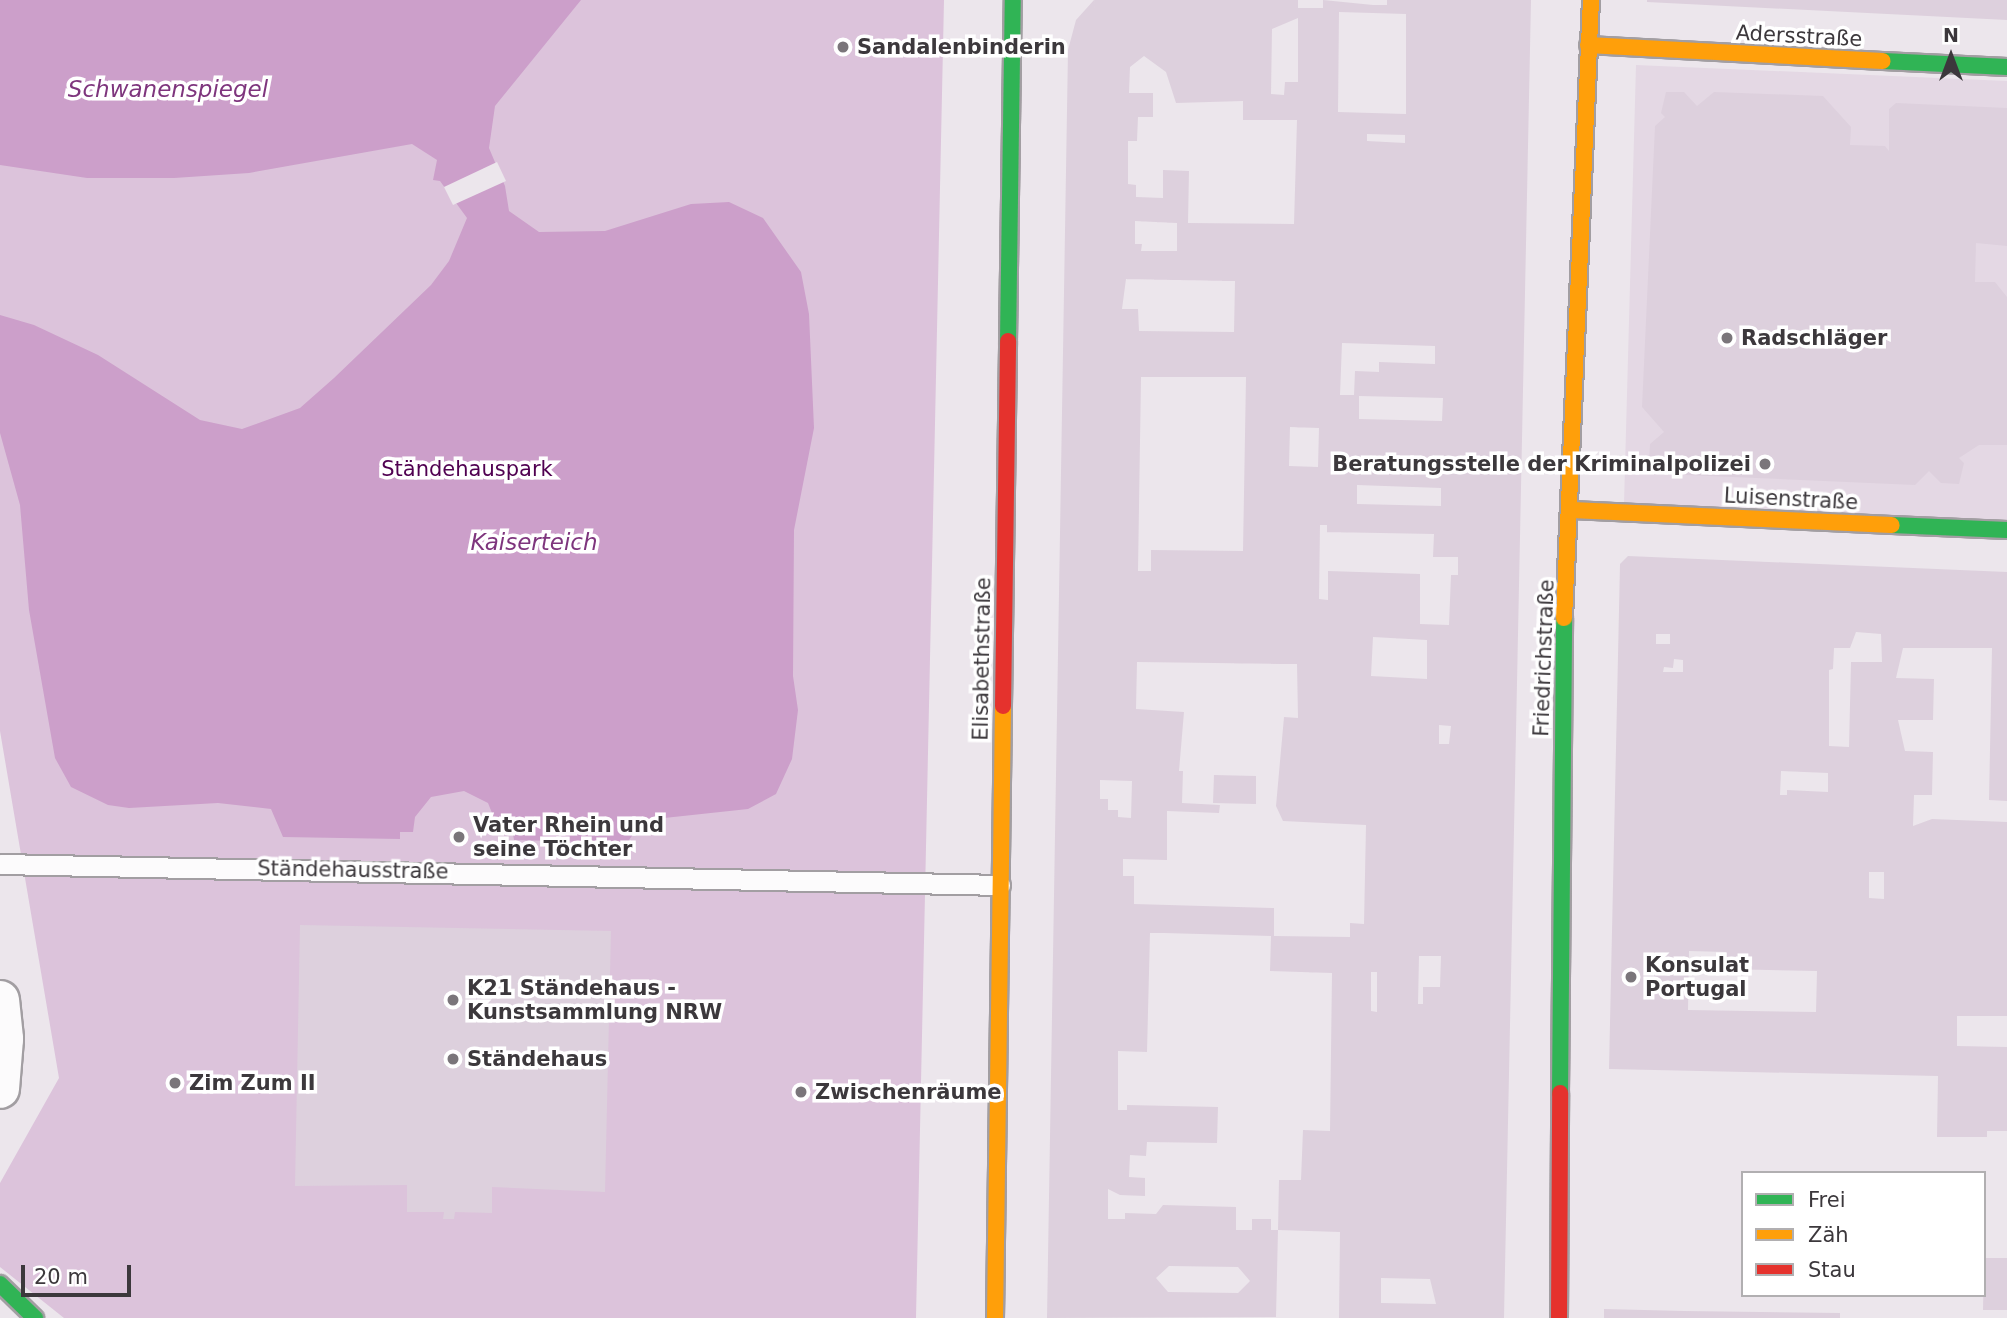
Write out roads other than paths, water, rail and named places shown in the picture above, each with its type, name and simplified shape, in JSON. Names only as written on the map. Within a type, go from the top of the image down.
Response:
[{"type":"main road","name":"Elisabethstraße","points":[[995,1318],[1013,0]]},
{"type":"main road","name":"Friedrichstraße","points":[[1559,1318],[1563,639],[1572,510],[1591,0]]},
{"type":"main road","name":"Adersstraße","points":[[1588,45],[2007,68]]},
{"type":"main road","name":"Luisenstraße","points":[[1572,510],[2007,530]]},
{"type":"main road","points":[[0,1284],[35,1318]]},
{"type":"street","points":[[0,1000],[4,1039],[0,1089]]},
{"type":"lane","name":"Ständehausstraße","points":[[0,864],[132,875],[1000,884]]},
{"type":"water","name":"Kaiserteich","points":[[0,0],[581,0],[495,106],[489,148],[505,186],[509,211],[539,232],[605,231],[691,204],[729,202],[763,218],[801,272],[809,314],[814,428],[794,530],[793,676],[798,710],[792,759],[776,794],[748,809],[655,819],[638,827],[627,843],[514,840],[513,834],[500,833],[488,803],[464,791],[431,797],[415,817],[413,832],[400,832],[400,839],[283,837],[271,809],[218,803],[129,808],[108,805],[71,787],[55,758],[29,610],[20,505],[0,433],[0,315],[34,325],[98,355],[200,420],[242,429],[300,408],[334,378],[431,285],[449,261],[467,218],[440,181],[433,180],[437,160],[412,144],[249,173],[174,178],[87,178],[0,165]]},
{"type":"place","name":"Sandalenbinderin","points":[[843,47]]},
{"type":"place","name":"Radschläger","points":[[1727,338]]},
{"type":"place","name":"Beratungsstelle der Kriminalpolizei","points":[[1765,464]]},
{"type":"place","name":"Vater Rhein und seine Töchter","points":[[459,837]]},
{"type":"place","name":"Konsulat Portugal","points":[[1631,977]]},
{"type":"place","name":"K21 Ständehaus - Kunstsammlung NRW","points":[[453,1000]]},
{"type":"place","name":"Ständehaus","points":[[453,1059]]},
{"type":"place","name":"Zim Zum II","points":[[175,1083]]},
{"type":"place","name":"Zwischenräume","points":[[801,1092]]},
{"type":"water label","name":"Schwanenspiegel","points":[[168,89]]},
{"type":"park label","name":"Ständehauspark","points":[[467,469]]}]
